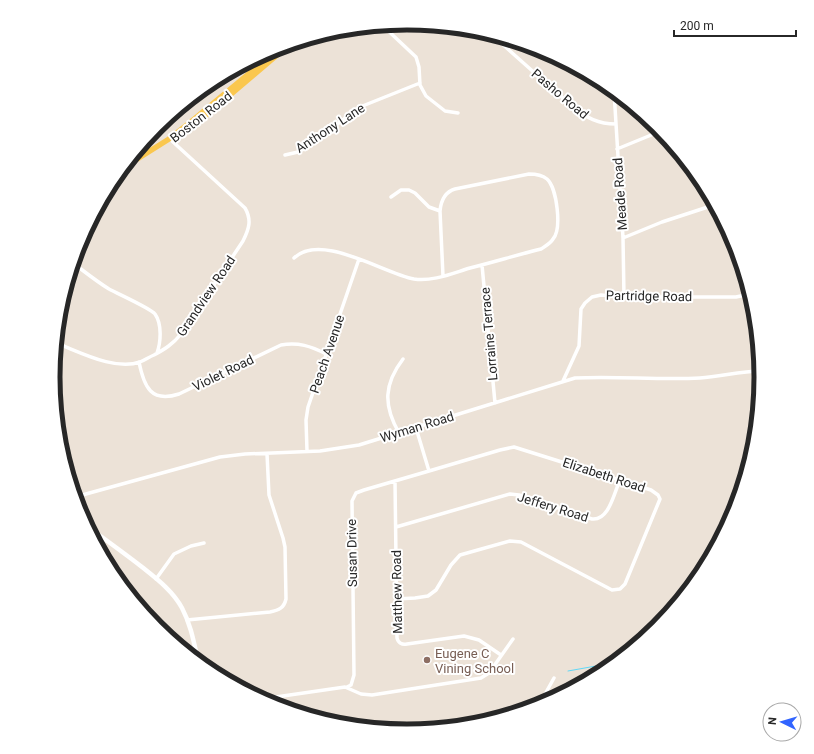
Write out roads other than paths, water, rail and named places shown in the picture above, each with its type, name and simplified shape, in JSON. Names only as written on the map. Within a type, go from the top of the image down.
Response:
[{"type":"main road","name":"Boston Road","points":[[146,154],[172,141],[197,123],[277,55]]},
{"type":"main road","name":"Boston Road","points":[[137,159],[187,126],[265,61]]},
{"type":"street","points":[[388,31],[416,58],[419,67],[420,82],[424,93],[436,105],[445,111],[458,113]]},
{"type":"street","name":"Pasho Road","points":[[501,43],[586,117],[601,123],[616,124]]},
{"type":"street","name":"Anthony Lane","points":[[285,155],[304,149],[360,107],[420,82]]},
{"type":"street","name":"Meade Road","points":[[615,99],[623,238],[624,297]]},
{"type":"street","points":[[618,149],[654,134]]},
{"type":"street","name":"Grandview Road","points":[[62,345],[109,362],[126,364],[139,362],[157,353],[172,344],[181,334],[243,241],[250,223],[248,213],[245,208],[172,141]]},
{"type":"street","points":[[294,258],[299,252],[315,249],[326,249],[340,252],[413,279],[427,279],[443,276],[541,249],[554,239],[557,227],[556,203],[552,185],[548,180],[536,174],[529,174],[455,189],[446,194],[440,210],[443,276]]},
{"type":"street","points":[[391,197],[401,190],[409,190],[415,193],[429,207],[440,210]]},
{"type":"street","points":[[623,238],[662,222],[709,207]]},
{"type":"street","name":"Peach Avenue","points":[[307,451],[306,420],[308,407],[359,260]]},
{"type":"street","name":"Lorraine Terrace","points":[[482,265],[495,403]]},
{"type":"street","points":[[78,266],[109,289],[152,311],[158,321],[160,341],[157,353]]},
{"type":"street","name":"Partridge Road","points":[[563,381],[579,346],[579,315],[582,306],[588,300],[596,296],[736,297],[744,295]]},
{"type":"street","name":"Violet Road","points":[[139,362],[144,383],[150,391],[157,396],[168,397],[179,394],[281,345],[294,343],[302,344],[326,354]]},
{"type":"street","points":[[399,433],[390,410],[388,392],[390,380],[403,359]]},
{"type":"street","name":"Wyman Road","points":[[81,496],[213,459],[245,454],[267,454],[345,448],[416,428],[575,378],[698,378],[716,377],[754,370]]},
{"type":"street","points":[[416,428],[429,471]]},
{"type":"street","name":"Elizabeth Road","points":[[396,599],[428,596],[436,590],[451,565],[460,555],[510,541],[520,542],[612,590],[620,589],[625,584],[660,500],[658,495],[651,490],[514,447],[429,471]]},
{"type":"street","points":[[188,620],[270,612],[279,609],[284,605],[286,593],[285,547],[269,495],[267,454]]},
{"type":"street","name":"Susan Drive","points":[[347,687],[351,684],[354,675],[352,501],[354,495],[359,492],[429,471]]},
{"type":"street","name":"Jeffery Road","points":[[396,528],[510,494],[519,495],[592,519],[599,519],[606,513],[620,480]]},
{"type":"street","name":"Matthew Road","points":[[395,481],[397,638],[400,643],[407,644],[464,636],[479,640],[501,655]]},
{"type":"street","points":[[98,534],[156,578],[176,598],[188,620],[196,652]]},
{"type":"street","points":[[156,578],[174,554],[191,546],[204,543]]},
{"type":"street","points":[[273,697],[347,687],[361,694],[372,695],[481,678],[489,673],[513,639]]},
{"type":"street","points":[[544,696],[554,678]]},
{"type":"waterway","points":[[568,671],[601,665]]},
{"type":"place","name":"Eugene C Vining School","points":[[427,660]]}]
